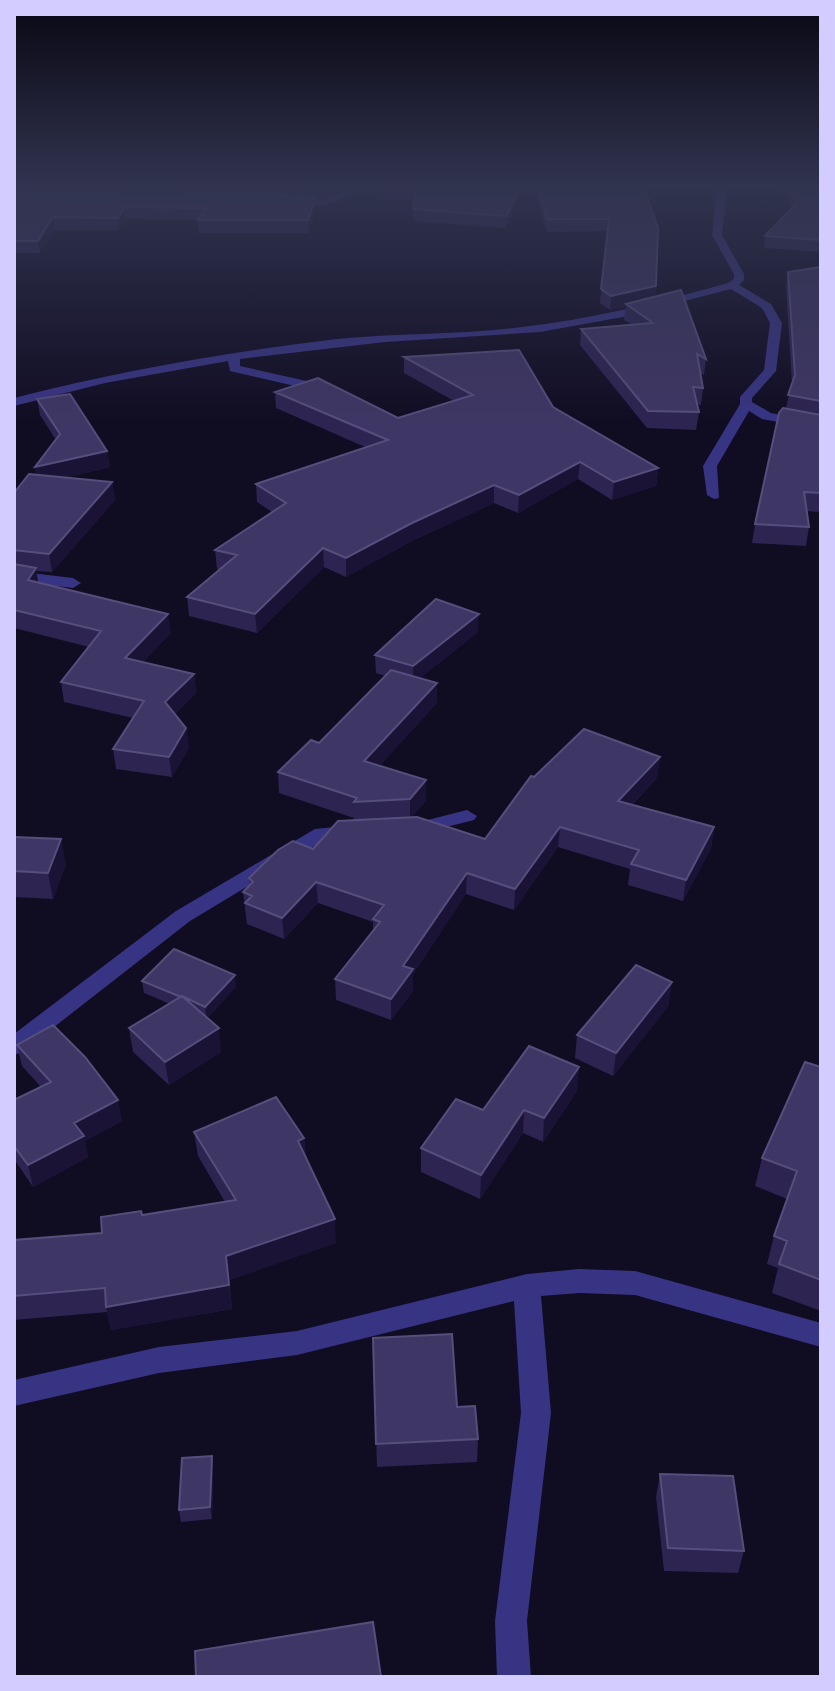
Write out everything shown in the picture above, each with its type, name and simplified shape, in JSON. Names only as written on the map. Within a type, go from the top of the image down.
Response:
[{"type":"street","points":[[14,402],[85,383],[234,359],[383,338],[517,331],[644,307],[732,285],[739,280],[735,267]]},
{"type":"street","points":[[714,495],[710,466],[746,404],[746,397],[770,371],[776,323],[767,306],[732,285]]},
{"type":"street","points":[[234,359],[234,368],[340,395]]},
{"type":"street","points":[[746,404],[767,416],[821,426]]},
{"type":"street","points":[[14,576],[73,583]]},
{"type":"street","points":[[14,1046],[183,916],[322,833],[431,828],[467,816]]},
{"type":"street","points":[[14,1393],[159,1360],[297,1343],[527,1286],[579,1281],[635,1283],[821,1335]]},
{"type":"street","points":[[514,1677],[511,1621],[536,1413],[527,1286]]},
{"type":"building","points":[[604,267],[657,267],[656,286],[611,296],[601,289]]},
{"type":"building","points":[[821,267],[821,401],[788,395],[795,375],[788,272]]},
{"type":"building","points":[[681,290],[706,359],[697,354],[703,388],[693,387],[699,412],[648,411],[581,329],[653,323],[626,304]]},
{"type":"building","points":[[519,350],[553,407],[658,468],[614,482],[580,462],[519,495],[494,485],[346,558],[323,548],[255,614],[187,597],[237,555],[215,550],[286,503],[256,484],[388,440],[275,392],[318,378],[398,418],[473,395],[404,357]]},
{"type":"building","points":[[70,394],[107,451],[35,467],[60,434],[37,399]]},
{"type":"building","points":[[783,408],[821,415],[821,493],[804,492],[809,527],[755,524],[779,413]]},
{"type":"building","points":[[29,474],[112,482],[49,554],[14,550],[14,493]]},
{"type":"building","points":[[14,564],[36,568],[28,580],[168,614],[125,658],[194,674],[165,702],[186,728],[169,757],[113,749],[144,701],[61,682],[101,631],[14,610]]},
{"type":"building","points":[[436,599],[479,614],[413,666],[375,655]]},
{"type":"building","points":[[391,670],[437,683],[364,761],[426,780],[410,799],[354,802],[357,798],[278,772],[311,740],[319,743]]},
{"type":"building","points":[[584,729],[660,757],[618,801],[714,827],[686,880],[631,864],[639,850],[560,827],[515,889],[467,873],[403,966],[413,969],[391,999],[335,979],[380,922],[373,919],[384,905],[316,882],[282,918],[245,903],[252,896],[243,892],[253,882],[249,878],[278,850],[293,841],[313,849],[338,821],[417,817],[485,839],[531,776],[534,777]]},
{"type":"building","points":[[14,837],[61,839],[48,873],[14,871]]},
{"type":"building","points":[[174,949],[235,975],[205,1007],[142,981]]},
{"type":"building","points":[[636,965],[672,982],[616,1053],[577,1035]]},
{"type":"building","points":[[182,996],[219,1028],[165,1062],[129,1028]]},
{"type":"building","points":[[53,1025],[85,1057],[118,1100],[74,1123],[84,1136],[28,1165],[14,1146],[14,1100],[51,1082],[17,1045]]},
{"type":"building","points":[[529,1046],[579,1067],[544,1118],[524,1110],[481,1175],[421,1148],[456,1099],[483,1110]]},
{"type":"building","points":[[805,1062],[821,1067],[821,1280],[779,1264],[787,1241],[774,1236],[797,1171],[762,1158]]},
{"type":"building","points":[[276,1097],[304,1138],[298,1141],[335,1219],[226,1256],[229,1285],[106,1307],[105,1288],[14,1296],[14,1240],[102,1233],[101,1217],[141,1211],[142,1215],[236,1200],[194,1132]]},
{"type":"building","points":[[452,1334],[457,1407],[475,1406],[478,1439],[376,1444],[373,1338]]},
{"type":"building","points":[[212,1456],[210,1507],[179,1510],[182,1458]]},
{"type":"building","points":[[660,1474],[733,1476],[744,1551],[668,1548]]},
{"type":"building","points":[[373,1622],[381,1677],[196,1677],[195,1651]]}]
